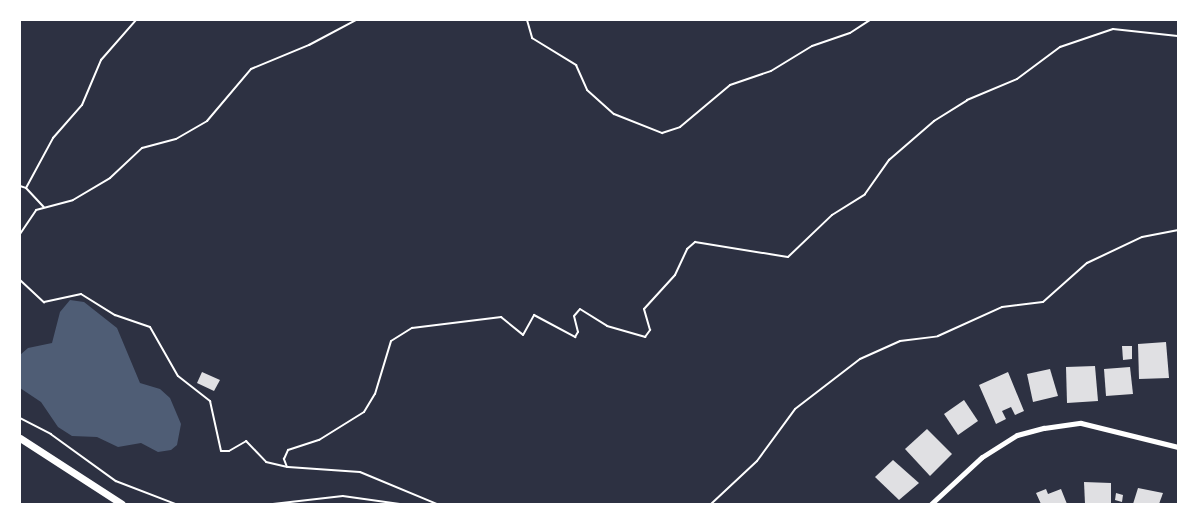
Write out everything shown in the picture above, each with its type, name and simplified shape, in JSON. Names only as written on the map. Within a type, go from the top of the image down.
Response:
[{"type":"street","points":[[931,504],[982,457],[1017,435],[1044,428],[1081,423],[1179,447]]},
{"type":"street","points":[[20,438],[122,504]]},
{"type":"lane","points":[[26,188],[53,138],[82,105],[101,60],[136,20]]},
{"type":"lane","points":[[20,234],[33,213],[44,207],[73,200],[110,178],[142,148],[176,139],[207,121],[251,69],[309,45],[356,20]]},
{"type":"lane","points":[[527,20],[532,38],[576,65],[587,90],[614,114],[662,134],[680,127],[729,85],[771,71],[816,43],[850,33],[870,20]]},
{"type":"lane","points":[[286,467],[284,459],[288,450],[319,440],[364,412],[375,394],[391,341],[412,328],[501,317],[523,335],[534,315],[575,337],[578,332],[574,316],[580,309],[607,326],[645,337],[650,330],[644,309],[675,275],[687,249],[694,242],[788,257],[832,215],[865,194],[889,160],[934,121],[967,100],[1017,79],[1060,47],[1113,29],[1179,36]]},
{"type":"lane","points":[[20,186],[26,188],[44,207]]},
{"type":"lane","points":[[711,504],[761,457],[795,409],[860,359],[900,341],[938,336],[1002,307],[1043,302],[1087,263],[1142,237],[1179,230]]},
{"type":"lane","points":[[20,281],[44,302],[81,294],[115,315],[150,327],[178,376],[210,401],[221,451],[229,451],[246,441],[266,462],[286,467],[360,472],[437,504]]},
{"type":"path","points":[[20,418],[51,434],[116,481],[176,504]]},
{"type":"path","points":[[273,504],[343,496],[401,504]]},
{"type":"water","points":[[70,300],[84,302],[117,328],[140,383],[160,389],[170,398],[181,424],[177,445],[171,450],[158,452],[141,443],[118,447],[97,437],[72,436],[58,427],[41,402],[20,388],[20,355],[28,348],[52,343],[60,312]]},
{"type":"building","points":[[1166,342],[1169,378],[1139,379],[1138,344]]},
{"type":"building","points":[[1122,346],[1132,346],[1132,359],[1123,360]]},
{"type":"building","points":[[1095,366],[1098,401],[1067,403],[1066,367]]},
{"type":"building","points":[[1130,367],[1133,394],[1106,396],[1104,369]]},
{"type":"building","points":[[1050,369],[1058,396],[1033,402],[1027,374]]},
{"type":"building","points":[[202,372],[220,380],[214,391],[197,383]]},
{"type":"building","points":[[1008,372],[1024,411],[1015,415],[1011,407],[1002,411],[1006,419],[996,424],[979,385]]},
{"type":"building","points":[[964,400],[978,421],[958,435],[944,414]]},
{"type":"building","points":[[927,429],[952,454],[930,476],[905,449]]},
{"type":"building","points":[[893,460],[919,483],[899,500],[875,477]]},
{"type":"building","points":[[1084,482],[1111,483],[1111,504],[1085,504]]},
{"type":"building","points":[[1138,488],[1163,493],[1159,504],[1133,504]]},
{"type":"building","points":[[1046,489],[1048,494],[1061,489],[1067,504],[1041,504],[1036,493]]},
{"type":"building","points":[[1116,493],[1123,495],[1122,502],[1115,500]]}]
